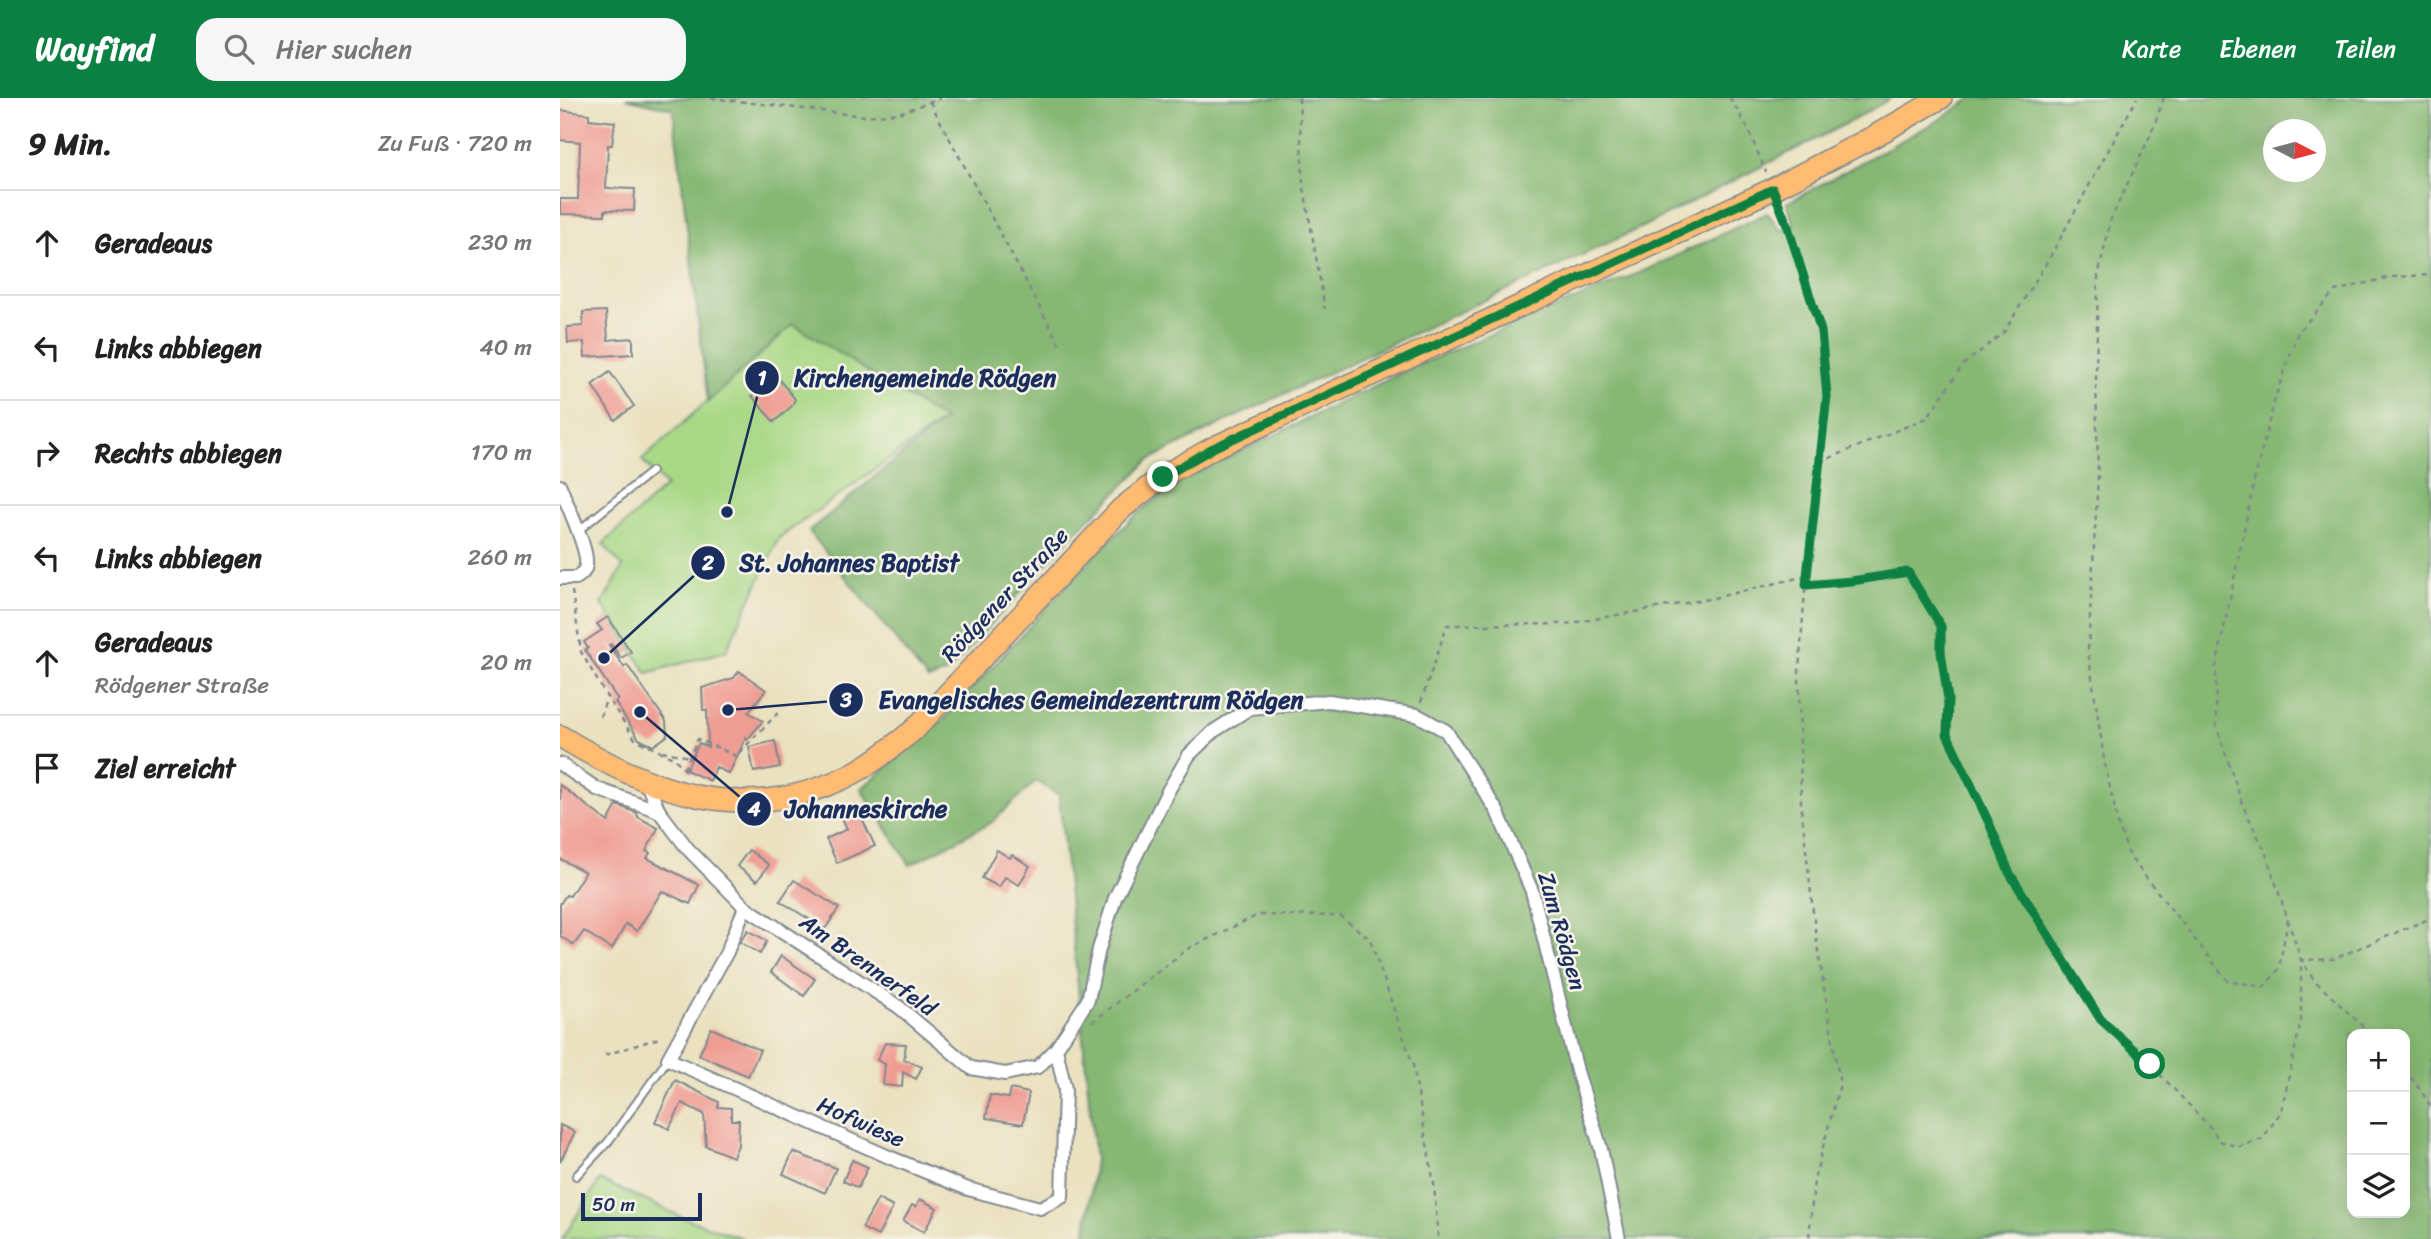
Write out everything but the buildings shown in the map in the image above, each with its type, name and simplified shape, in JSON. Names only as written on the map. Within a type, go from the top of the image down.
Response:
[{"type":"main road","name":"Rödgener Straße","points":[[560,736],[600,760],[646,782],[698,797],[762,800],[818,788],[845,778],[875,760],[915,729],[1121,509],[1163,477],[1213,448],[1773,189],[1941,98]]},
{"type":"street","points":[[560,486],[587,563],[581,575],[566,579]]},
{"type":"street","name":"Zum Rödgen","points":[[1088,1000],[1099,949],[1115,898],[1189,755],[1214,731],[1250,708],[1329,701],[1417,715],[1446,731],[1497,811],[1532,891],[1577,1072],[1601,1149],[1619,1239]]},
{"type":"street","points":[[560,764],[597,789],[659,811]]},
{"type":"street","name":"Am Brennerfeld","points":[[646,782],[659,811],[688,849],[745,907],[900,1007],[971,1068],[1005,1074],[1038,1067],[1056,1049],[1088,1000]]},
{"type":"street","points":[[668,1059],[727,952],[745,907]]},
{"type":"street","name":"Hofwiese","points":[[668,1059],[900,1162],[968,1189],[1040,1208],[1062,1197],[1065,1089],[1056,1049]]},
{"type":"lane","points":[[578,531],[652,471]]},
{"type":"lane","points":[[576,1176],[608,1142],[668,1059]]},
{"type":"path","points":[[711,98],[864,116],[899,113],[940,98]]},
{"type":"path","points":[[1299,98],[1303,182],[1325,309]]},
{"type":"path","points":[[1730,98],[1746,125],[1788,227],[1821,331],[1827,396],[1806,576],[1799,671],[1801,805],[1816,938],[1840,1084],[1814,1180],[1809,1239]]},
{"type":"path","points":[[1820,462],[1927,418],[1963,365],[2004,332],[2050,257],[2137,98]]},
{"type":"path","points":[[2164,98],[2150,136],[2110,219],[2098,276],[2098,477],[2088,651],[2105,765],[2119,828],[2130,857],[2228,981],[2264,987],[2279,968],[2288,919]]},
{"type":"path","points":[[930,102],[1060,345]]},
{"type":"path","points":[[2366,1029],[2314,980],[2301,960],[2265,850],[2243,806],[2216,726],[2216,667],[2255,477],[2275,398],[2298,332],[2335,291],[2390,277],[2431,275]]},
{"type":"path","points":[[1806,585],[1908,572],[1941,626],[1941,652],[1948,699],[1947,734],[2009,872],[2101,1020],[2150,1064],[2220,1141],[2239,1147],[2262,1139],[2281,1112],[2301,1021],[2301,960]]},
{"type":"path","points":[[1417,715],[1447,625],[1566,624],[1714,598],[1806,576]]},
{"type":"path","points":[[566,579],[581,652],[607,697],[635,739],[675,759]]},
{"type":"path","points":[[600,717],[607,697]]},
{"type":"path","points":[[684,769],[698,739],[736,756],[779,712]]},
{"type":"path","points":[[654,750],[689,757]]},
{"type":"path","points":[[1090,1024],[1189,948],[1258,915],[1340,916],[1370,939],[1413,1065],[1434,1184],[1438,1239]]},
{"type":"path","points":[[2301,960],[2333,959],[2431,918]]},
{"type":"path","points":[[605,1055],[668,1035]]},
{"type":"path","points":[[2410,1076],[2431,1108]]},
{"type":"green space","points":[[626,98],[1891,98],[1642,227],[1222,423],[1149,460],[1061,547],[948,672],[928,680],[809,531],[944,420],[793,324],[708,402],[673,109]]},
{"type":"green space","points":[[1973,98],[2431,98],[2431,1239],[1085,1239],[1095,1160],[1059,795],[1036,781],[992,822],[910,865],[861,789],[945,718],[1099,551],[1138,513],[1174,484],[1411,368],[1648,269],[1767,213],[1782,231],[1794,225],[1787,203],[1934,123]]},
{"type":"green space","points":[[793,324],[944,420],[779,538],[726,651],[647,673],[602,604],[623,567],[603,544],[666,486],[642,460]]},
{"type":"green space","points":[[600,1180],[684,1218],[744,1239],[562,1239]]},
{"type":"place","name":"Kirchengemeinde Rödgen","points":[[727,512]]},
{"type":"place","name":"St. Johannes Baptist","points":[[604,658]]},
{"type":"place","name":"Evangelisches Gemeindezentrum Rödgen","points":[[728,710]]},
{"type":"place","name":"Johanneskirche","points":[[640,712]]},
{"type":"route","points":[[1163,477],[1213,448],[1773,189],[1821,331],[1827,396],[1806,585],[1908,572],[1941,626],[1941,652],[1948,699],[1947,734],[2009,872],[2101,1020],[2150,1064]]}]
